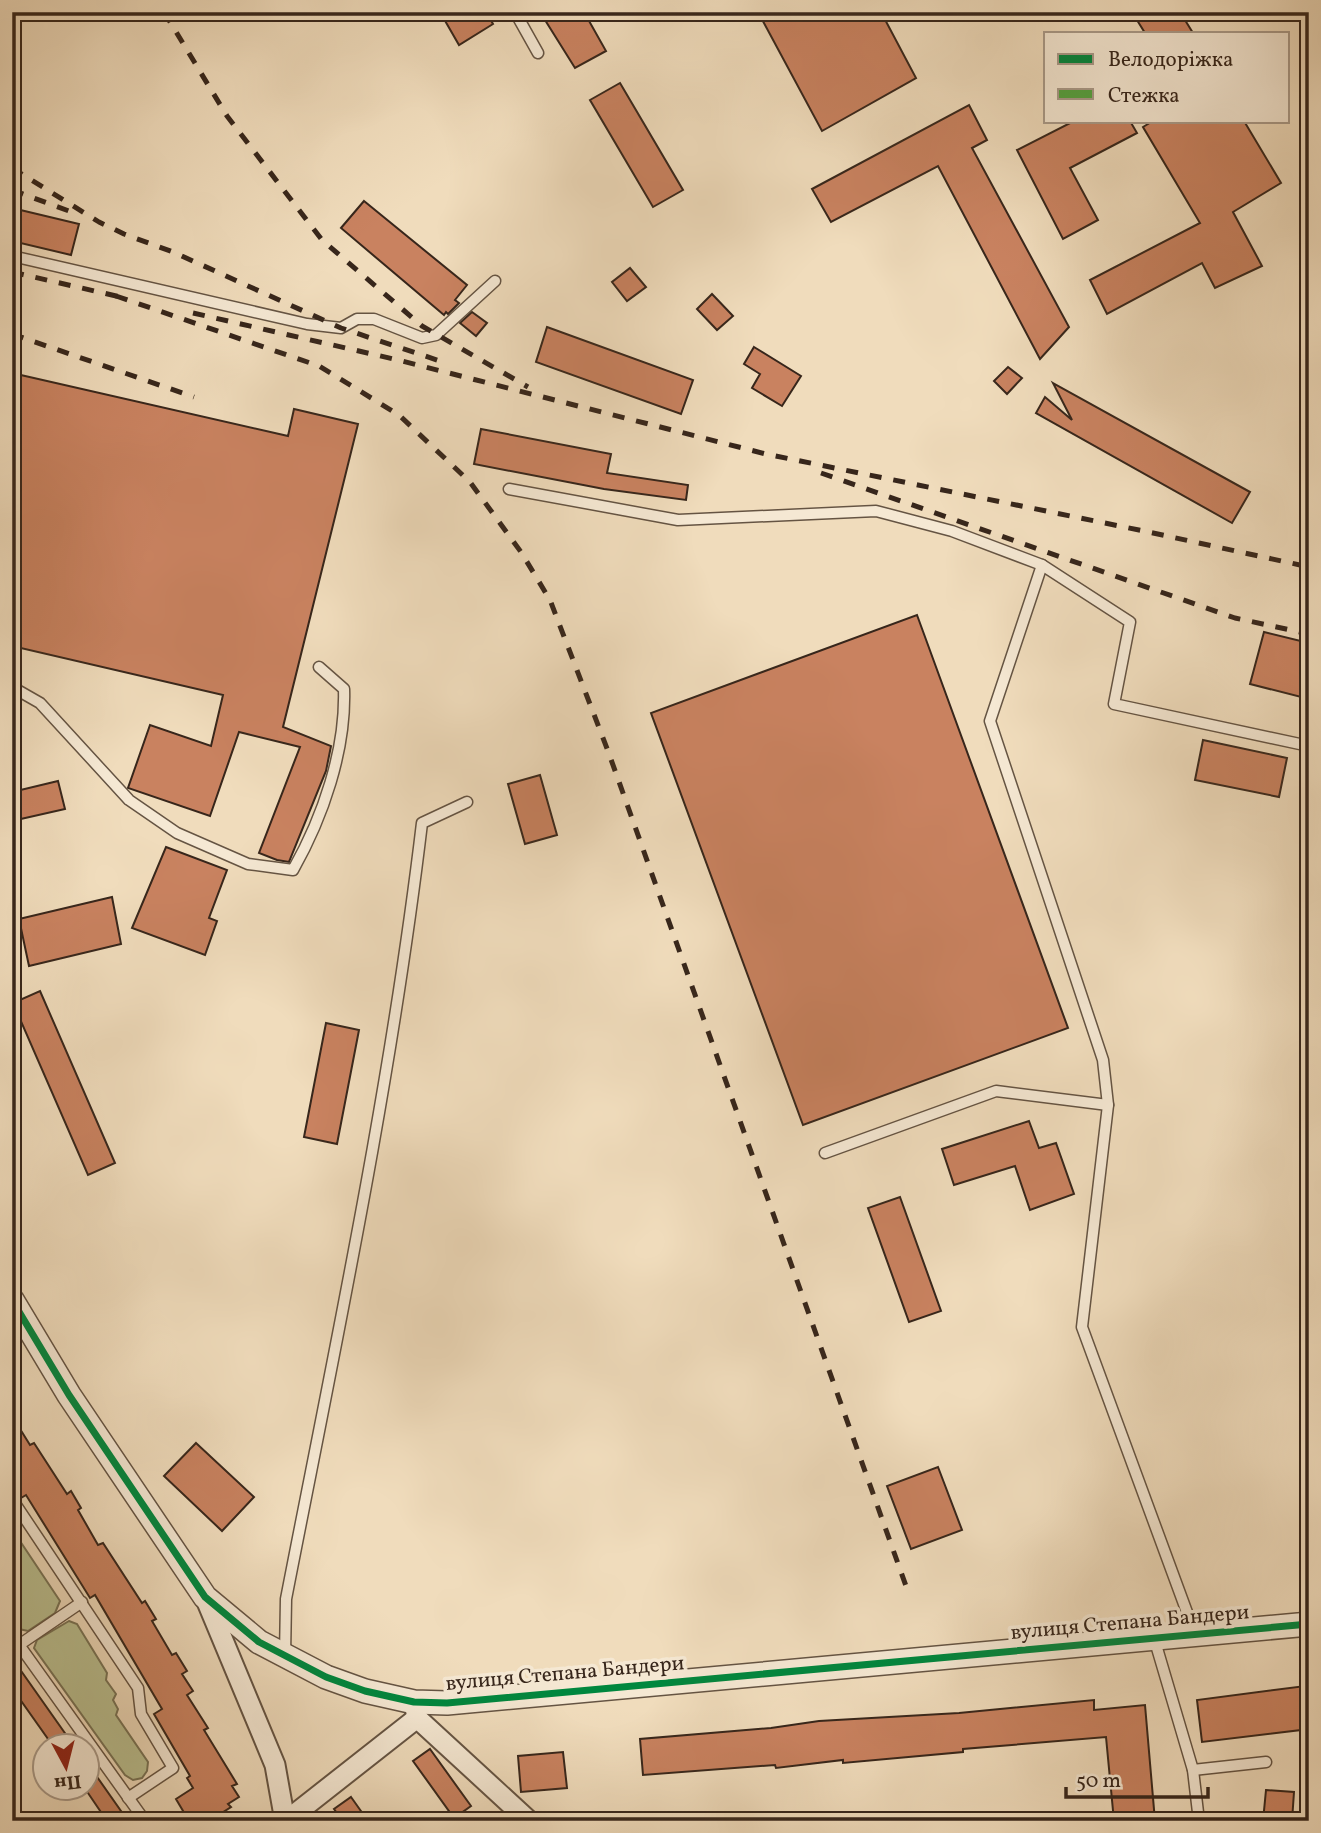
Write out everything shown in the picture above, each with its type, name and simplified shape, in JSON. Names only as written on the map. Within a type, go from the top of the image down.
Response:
[{"type":"street","name":"вулиця Степана Бандери","points":[[19,1295],[23,1325],[205,1597],[259,1642],[285,1657],[326,1677],[416,1710],[447,1703],[1309,1624]]},
{"type":"street","points":[[205,1597],[275,1765],[284,1821]]},
{"type":"street","points":[[284,1821],[416,1710],[529,1821]]},
{"type":"lane","points":[[514,12],[538,54]]},
{"type":"lane","points":[[12,256],[307,324],[341,328],[356,319],[374,319],[422,338],[436,335],[495,281]]},
{"type":"lane","points":[[509,489],[678,520],[876,511],[952,531],[1041,565],[1130,622],[1114,704],[1309,746]]},
{"type":"lane","points":[[1041,565],[990,721],[1103,1060],[1108,1105],[1082,1327],[1195,1634]]},
{"type":"lane","points":[[12,687],[40,703],[129,800],[168,828],[248,864],[293,870],[309,842],[330,781],[345,718],[344,689],[319,667]]},
{"type":"lane","points":[[285,1657],[286,1599],[366,1187],[411,913],[422,823],[467,802]]},
{"type":"lane","points":[[825,1153],[996,1091],[1108,1105]]},
{"type":"lane","points":[[12,1499],[138,1688],[141,1714],[173,1768],[128,1798]]},
{"type":"lane","points":[[19,1645],[82,1602]]},
{"type":"lane","points":[[12,1635],[145,1821]]},
{"type":"lane","points":[[1154,1638],[1193,1770],[1199,1821]]},
{"type":"lane","points":[[1193,1770],[1266,1762]]},
{"type":"lane","points":[[265,1821],[284,1821]]},
{"type":"path","points":[[12,1268],[19,1295]]},
{"type":"green space","points":[[12,1529],[60,1601],[55,1613],[28,1631],[19,1629],[12,1619]]},
{"type":"green space","points":[[69,1621],[77,1624],[107,1673],[106,1680],[116,1694],[113,1700],[118,1709],[116,1715],[148,1762],[147,1771],[142,1778],[133,1780],[125,1775],[102,1743],[102,1731],[93,1731],[34,1648],[37,1640]]},
{"type":"building","points":[[440,12],[486,12],[493,24],[459,45]]},
{"type":"building","points":[[540,12],[584,12],[606,51],[575,68]]},
{"type":"building","points":[[758,12],[881,12],[916,78],[822,131]]},
{"type":"building","points":[[1132,12],[1180,12],[1192,32],[1144,32]]},
{"type":"building","points":[[620,83],[683,190],[653,207],[590,100]]},
{"type":"building","points":[[969,105],[987,140],[972,148],[1069,327],[1040,359],[938,166],[831,222],[812,189]]},
{"type":"building","points":[[1072,122],[1131,122],[1137,133],[1070,168],[1098,220],[1063,239],[1017,150]]},
{"type":"building","points":[[1151,122],[1245,122],[1281,183],[1233,212],[1262,266],[1215,288],[1202,263],[1107,314],[1090,280],[1200,223],[1143,127]]},
{"type":"building","points":[[364,201],[467,285],[455,300],[459,303],[448,314],[446,312],[444,315],[341,228]]},
{"type":"building","points":[[12,208],[79,224],[71,255],[12,241]]},
{"type":"building","points":[[630,268],[646,287],[627,301],[612,282]]},
{"type":"building","points":[[712,294],[733,316],[717,330],[697,309]]},
{"type":"building","points":[[472,312],[487,323],[476,336],[460,323]]},
{"type":"building","points":[[547,327],[693,380],[681,414],[536,362]]},
{"type":"building","points":[[754,347],[801,376],[782,406],[752,388],[760,374],[744,364]]},
{"type":"building","points":[[1008,367],[1022,378],[1007,394],[994,381]]},
{"type":"building","points":[[12,373],[288,436],[294,409],[358,424],[283,727],[331,746],[326,771],[289,862],[259,853],[300,747],[239,732],[210,816],[128,788],[150,725],[211,746],[223,695],[12,646]]},
{"type":"building","points":[[1053,383],[1250,492],[1232,523],[1036,413],[1045,397],[1072,420]]},
{"type":"building","points":[[481,429],[611,454],[607,473],[688,485],[686,500],[604,489],[474,464]]},
{"type":"building","points":[[917,615],[1068,1028],[803,1125],[651,713]]},
{"type":"building","points":[[1264,632],[1309,643],[1309,699],[1250,684]]},
{"type":"building","points":[[1203,740],[1287,758],[1279,797],[1195,780]]},
{"type":"building","points":[[540,775],[557,835],[525,844],[508,784]]},
{"type":"building","points":[[58,781],[65,809],[12,821],[12,792]]},
{"type":"building","points":[[166,847],[227,870],[209,918],[217,921],[205,955],[132,928]]},
{"type":"building","points":[[112,897],[121,944],[29,966],[19,919]]},
{"type":"building","points":[[40,991],[115,1163],[88,1175],[13,1003]]},
{"type":"building","points":[[326,1023],[359,1030],[337,1144],[304,1137]]},
{"type":"building","points":[[1029,1121],[1039,1148],[1056,1143],[1074,1194],[1030,1210],[1015,1166],[954,1185],[942,1149]]},
{"type":"building","points":[[900,1197],[941,1311],[909,1322],[868,1208]]},
{"type":"building","points":[[12,1416],[30,1445],[34,1443],[67,1494],[71,1491],[81,1508],[78,1510],[98,1545],[103,1543],[142,1603],[145,1601],[156,1619],[152,1621],[172,1655],[176,1653],[187,1671],[182,1674],[193,1691],[187,1695],[208,1728],[204,1730],[237,1784],[232,1786],[239,1797],[228,1804],[231,1807],[209,1821],[189,1821],[176,1799],[193,1788],[187,1778],[190,1776],[154,1714],[162,1709],[95,1595],[90,1598],[26,1495],[21,1498],[12,1485]]},
{"type":"building","points":[[196,1443],[254,1497],[222,1531],[164,1476]]},
{"type":"building","points":[[938,1467],[962,1530],[911,1549],[887,1486]]},
{"type":"building","points":[[12,1658],[63,1731],[42,1731],[12,1688]]},
{"type":"building","points":[[1305,1686],[1309,1729],[1202,1742],[1197,1700]]},
{"type":"building","points":[[1094,1700],[1094,1710],[1145,1705],[1155,1821],[1114,1821],[1106,1737],[963,1749],[963,1752],[843,1763],[843,1760],[776,1768],[775,1765],[643,1775],[640,1739],[771,1728],[819,1721],[959,1713]]},
{"type":"building","points":[[430,1749],[471,1806],[454,1818],[413,1761]]},
{"type":"building","points":[[563,1752],[567,1788],[521,1792],[518,1756]]},
{"type":"building","points":[[102,1784],[128,1821],[107,1821],[93,1801],[102,1801]]},
{"type":"building","points":[[1266,1790],[1294,1792],[1292,1821],[1263,1821]]},
{"type":"building","points":[[351,1797],[368,1821],[343,1821],[334,1809]]},
{"type":"railway","points":[[164,12],[227,116],[322,240],[422,326],[528,387]]},
{"type":"railway","points":[[12,168],[99,222],[124,234],[173,252],[341,328],[440,361]]},
{"type":"railway","points":[[12,190],[69,211]]},
{"type":"railway","points":[[12,272],[125,298]]},
{"type":"railway","points":[[116,296],[319,366],[399,415],[470,482],[521,552],[550,600],[608,751],[906,1586]]},
{"type":"railway","points":[[193,313],[398,360],[766,454],[1309,567]]},
{"type":"railway","points":[[12,334],[194,397]]},
{"type":"railway","points":[[821,473],[1235,618],[1309,634]]},
{"type":"marked path","points":[[302,1821],[310,1821]]},
{"type":"cycle path","points":[[12,1300],[69,1395],[205,1597],[259,1642],[326,1677],[365,1691],[414,1702],[447,1703],[1309,1624]]}]
